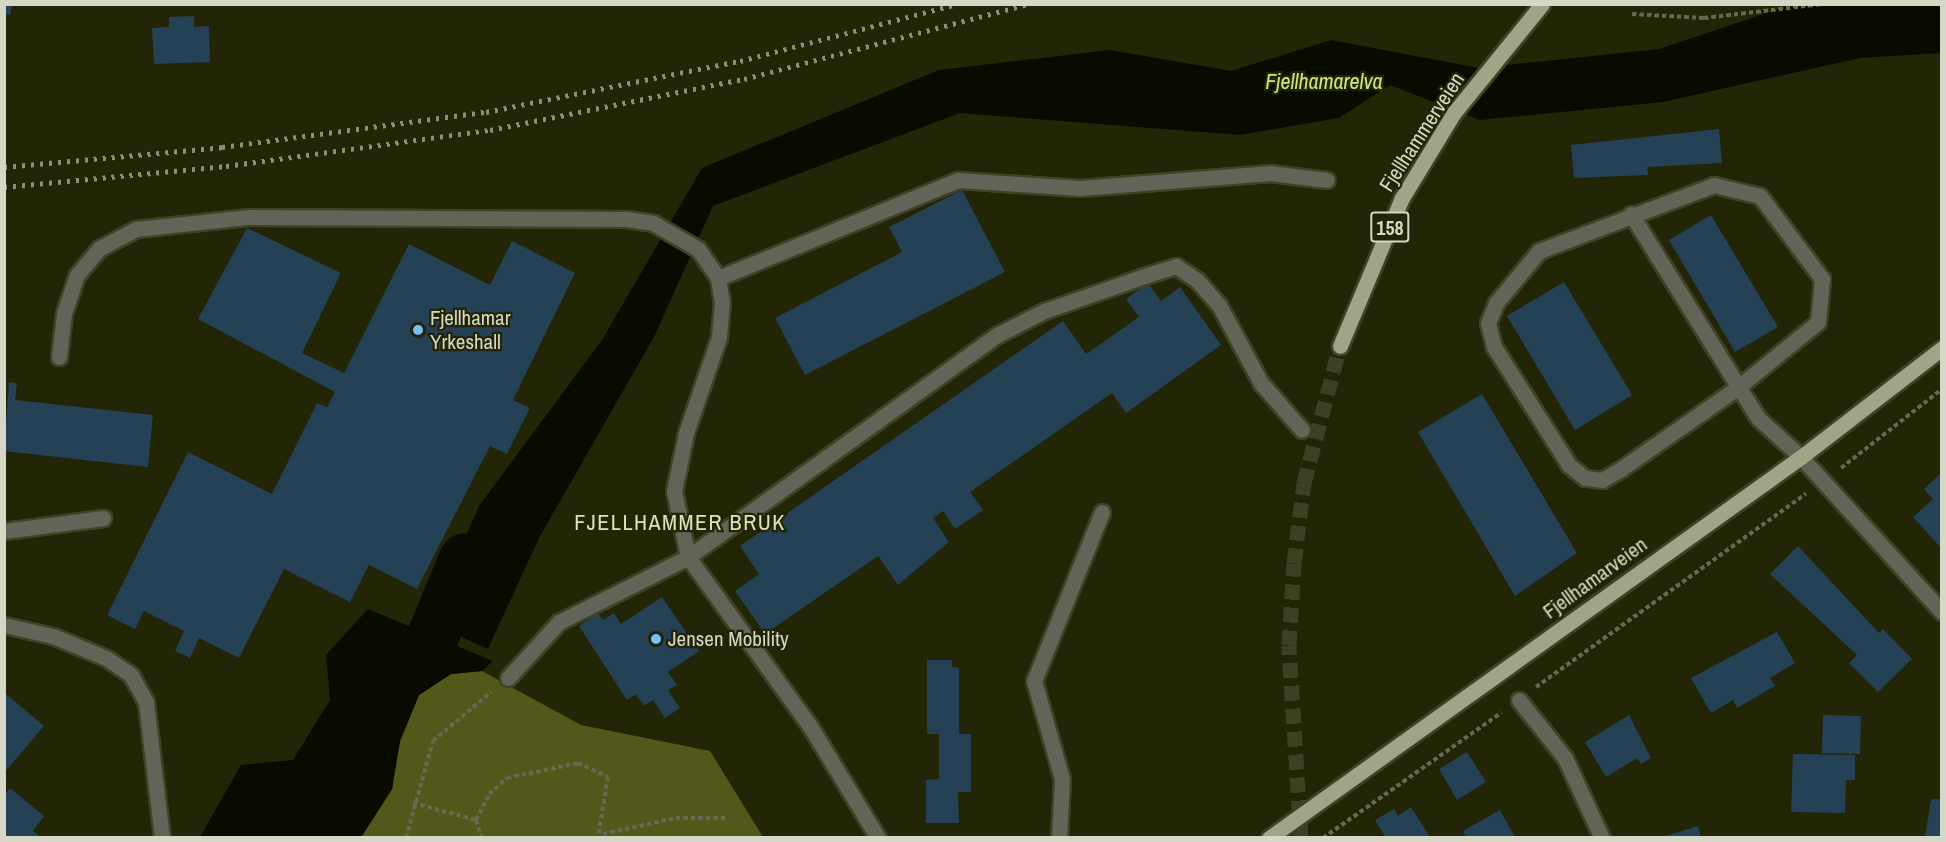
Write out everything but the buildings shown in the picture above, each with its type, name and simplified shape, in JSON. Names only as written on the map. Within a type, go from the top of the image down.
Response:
[{"type":"main road","name":"Fjellhammerveien","points":[[1340,346],[1402,198],[1453,114],[1542,4]]},
{"type":"main road","name":"Fjellhamarveien","points":[[1269,837],[1801,457],[1941,348]]},
{"type":"street","points":[[718,278],[958,180],[1080,188],[1270,173],[1327,180]]},
{"type":"street","points":[[1714,185],[1740,187],[1760,196],[1822,279],[1818,322],[1737,388],[1622,469],[1602,480],[1585,478],[1569,465],[1494,347],[1488,323],[1496,303],[1539,251],[1631,213],[1714,185]]},
{"type":"street","points":[[1631,213],[1737,388],[1758,418],[1801,457],[1941,612]]},
{"type":"street","points":[[59,357],[64,313],[77,275],[100,248],[136,229],[249,217],[653,223],[698,249],[718,278],[719,337],[686,433],[674,491],[688,557],[810,726],[878,837]]},
{"type":"street","points":[[508,678],[559,622],[688,557],[997,335],[1044,311],[1176,266],[1219,305],[1261,382],[1302,430]]},
{"type":"street","points":[[1059,837],[1062,779],[1034,681],[1102,512]]},
{"type":"street","points":[[4,531],[103,518]]},
{"type":"street","points":[[4,625],[53,636],[106,658],[131,675],[146,702],[162,837]]},
{"type":"street","points":[[1519,700],[1566,759],[1602,837]]},
{"type":"path","points":[[1632,14],[1704,18],[1824,4]]},
{"type":"path","points":[[1323,837],[1823,482],[1941,389]]},
{"type":"path","points":[[406,837],[413,803],[433,741],[508,678]]},
{"type":"path","points":[[482,837],[476,820],[489,794],[507,778],[578,764],[608,777],[603,834]]},
{"type":"path","points":[[413,803],[476,820]]},
{"type":"path","points":[[598,837],[676,818],[726,818]]},
{"type":"green space","points":[[482,671],[581,725],[710,751],[763,837],[361,838],[392,789],[400,741],[419,695],[451,674]]},
{"type":"water","name":"Fjellhamarelva","points":[[1791,5],[1941,5],[1941,53],[1860,58],[1663,102],[1480,120],[1390,85],[1339,118],[1240,135],[960,113],[713,206],[654,337],[539,538],[488,649],[428,622],[479,506],[602,340],[702,168],[939,70],[1110,50],[1231,71],[1331,40],[1479,68],[1659,49]]},
{"type":"water","points":[[368,609],[493,661],[482,671],[451,674],[419,695],[400,741],[392,789],[361,837],[200,837],[241,765],[293,760],[330,700],[326,655]]},
{"type":"waterway","points":[[433,636],[465,559]]},
{"type":"tunnel","points":[[1301,838],[1289,645],[1294,563],[1304,483],[1340,346]]},
{"type":"railway","points":[[4,167],[222,147],[486,112],[740,61],[957,4]]},
{"type":"railway","points":[[4,187],[226,166],[490,130],[744,79],[1027,4]]},
{"type":"place","name":"Fjellhamar Yrkeshall","points":[[418,330]]},
{"type":"place","name":"Jensen Mobility","points":[[656,639]]},
{"type":"district","name":"FJELLHAMMER BRUK","points":[[680,523]]}]
